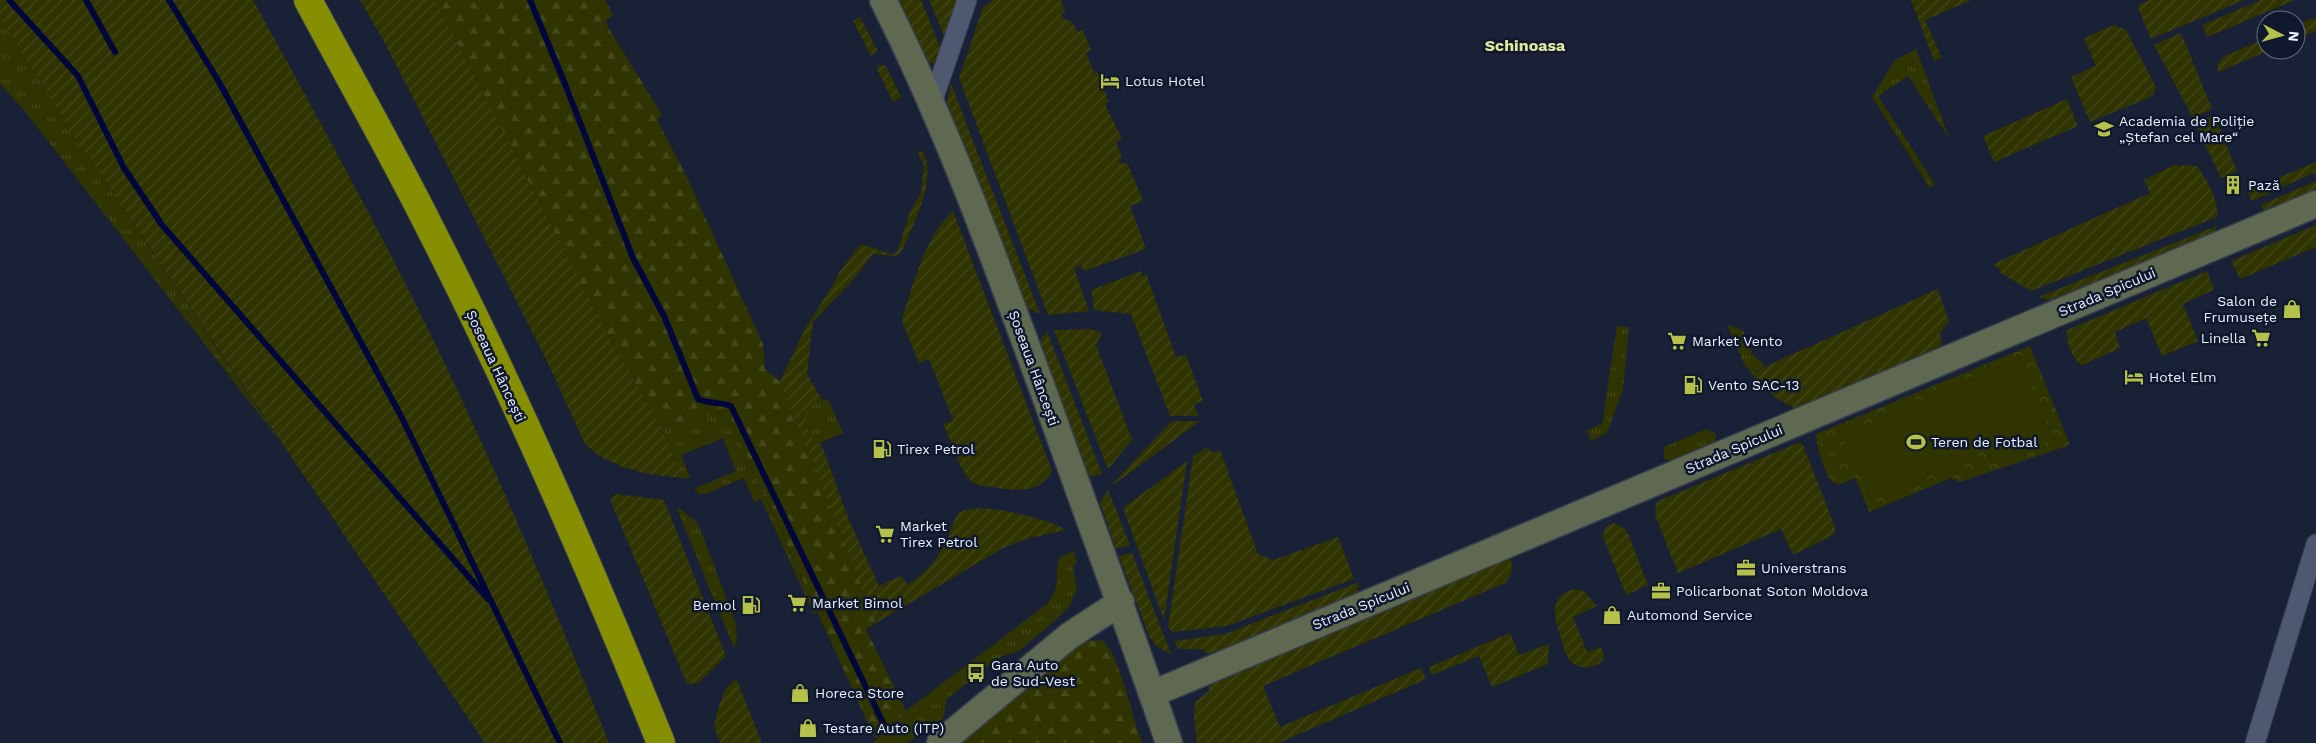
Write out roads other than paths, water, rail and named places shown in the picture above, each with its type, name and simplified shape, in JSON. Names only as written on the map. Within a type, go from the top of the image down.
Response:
[{"type":"highway","name":"Șoseaua Hâncești","points":[[308,0],[431,229],[488,346],[541,461],[660,743]]},
{"type":"street","name":"Șoseaua Hâncești","points":[[883,0],[931,106],[1020,328],[1121,602],[1169,743]]},
{"type":"street","points":[[931,106],[966,0]]},
{"type":"street","name":"Strada Spicului","points":[[1152,694],[2316,204]]},
{"type":"street","points":[[2255,743],[2316,544]]},
{"type":"street","points":[[940,743],[1069,636],[1121,602]]},
{"type":"waterway","points":[[9,0],[78,76],[124,168],[162,225],[488,599]]},
{"type":"waterway","points":[[86,0],[115,52]]},
{"type":"waterway","points":[[169,0],[219,82],[401,416],[560,743]]},
{"type":"waterway","points":[[530,0],[633,258],[664,316],[698,399],[731,406],[885,727]]},
{"type":"place","name":"Lotus Hotel","points":[[1110,81]]},
{"type":"place","name":"Academia de Poliție „Ștefan cel Mare“","points":[[2104,129]]},
{"type":"place","name":"Pază","points":[[2233,185]]},
{"type":"place","name":"Salon de Frumusețe","points":[[2292,309]]},
{"type":"place","name":"Linella","points":[[2261,338]]},
{"type":"place","name":"Market Vento","points":[[1677,341]]},
{"type":"place","name":"Hotel Elm","points":[[2134,377]]},
{"type":"place","name":"Vento SAC-13","points":[[1693,385]]},
{"type":"place","name":"Teren de Fotbal","points":[[1916,442]]},
{"type":"place","name":"Tirex Petrol","points":[[882,449]]},
{"type":"place","name":"Market Tirex Petrol","points":[[885,534]]},
{"type":"place","name":"Universtrans","points":[[1746,568]]},
{"type":"place","name":"Policarbonat Soton Moldova","points":[[1661,591]]},
{"type":"place","name":"Market Bimol","points":[[797,603]]},
{"type":"place","name":"Bemol","points":[[751,605]]},
{"type":"place","name":"Automond Service","points":[[1612,615]]},
{"type":"place","name":"Gara Auto de Sud-Vest","points":[[976,673]]},
{"type":"place","name":"Horeca Store","points":[[800,693]]},
{"type":"place","name":"Testare Auto (ITP)","points":[[808,728]]},
{"type":"district","name":"Schinoasa","points":[[1525,45]]}]
